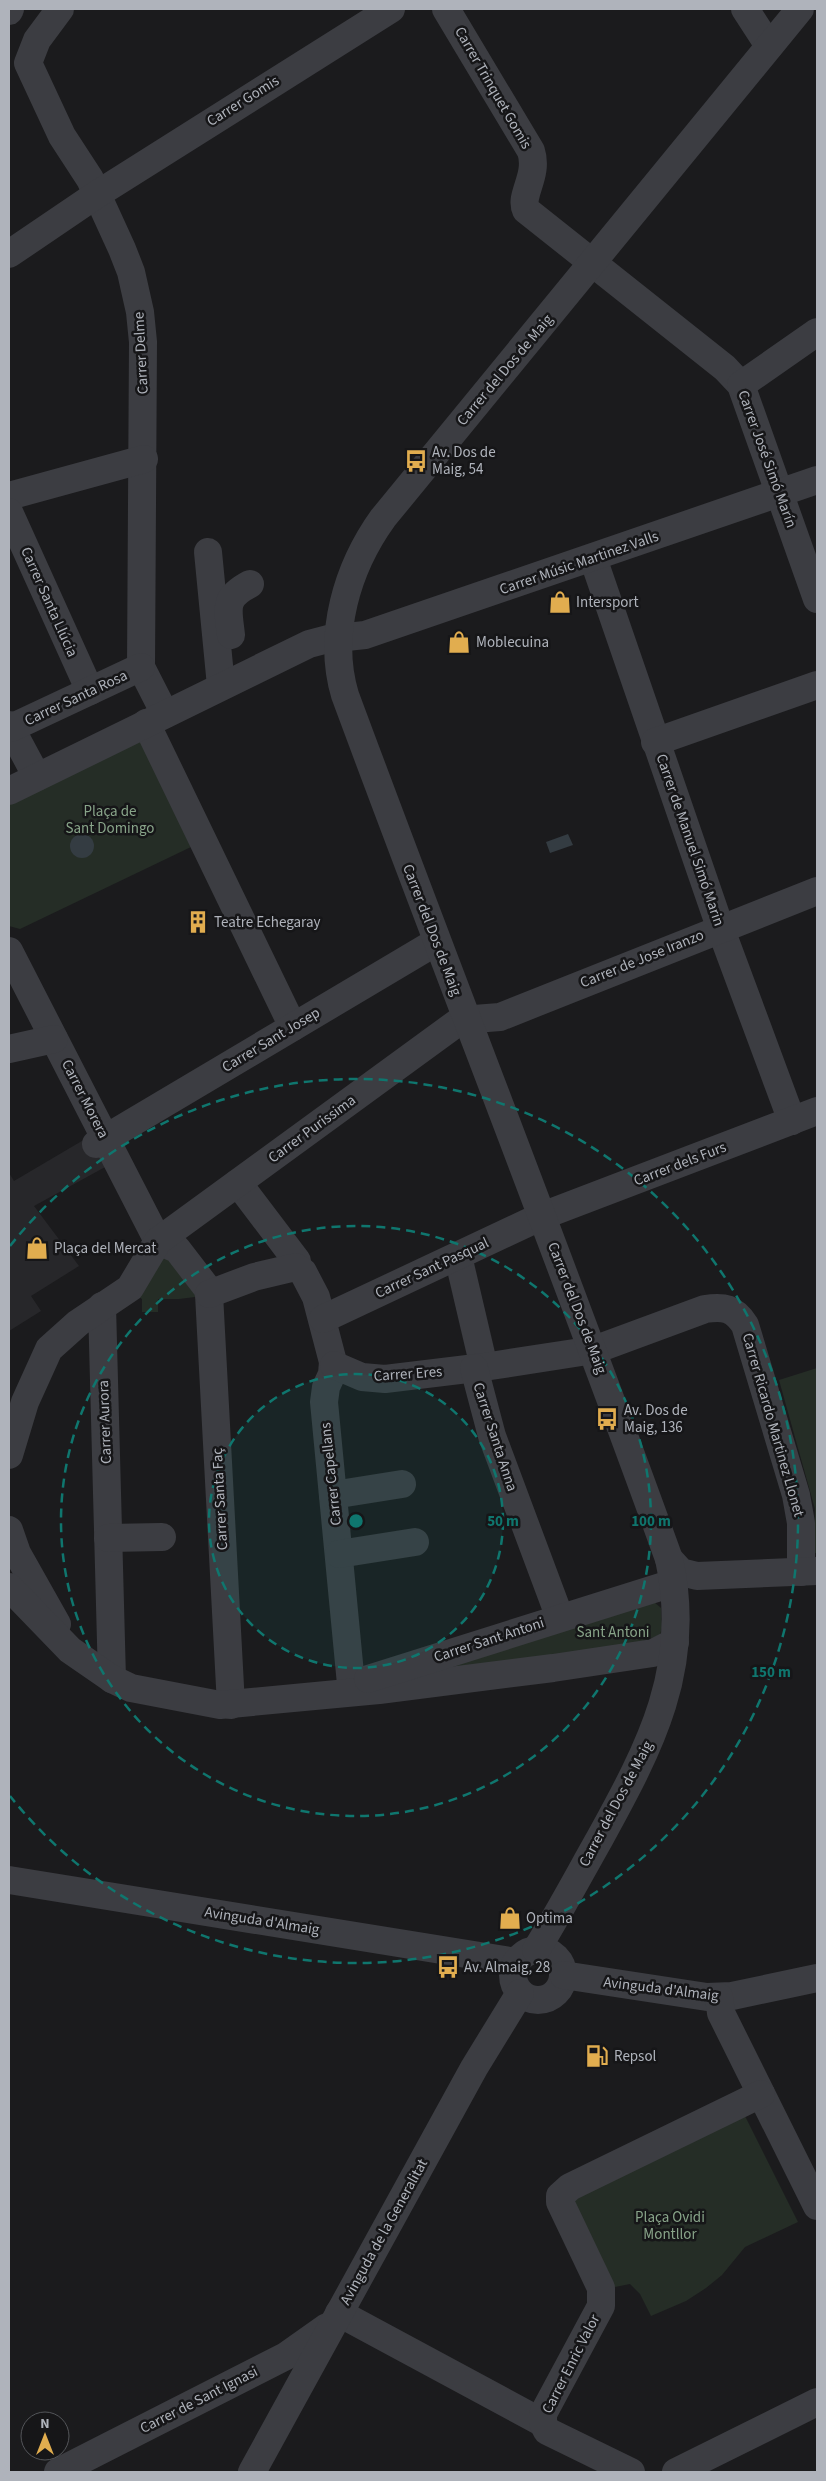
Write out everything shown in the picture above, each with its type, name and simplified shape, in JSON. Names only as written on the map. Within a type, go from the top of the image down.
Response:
[{"type":"street","name":"Carrer Delme","points":[[60,9],[37,40],[30,53],[30,69],[57,127],[90,179],[131,272],[140,312],[143,342],[144,459],[141,667],[156,718]]},
{"type":"street","name":"Carrer Gomis","points":[[9,254],[96,195],[391,9]]},
{"type":"street","name":"Carrer Trinquet Gomis","points":[[446,9],[528,144],[534,168],[521,198]]},
{"type":"street","points":[[745,9],[769,46]]},
{"type":"street","name":"Carrer del Dos de Maig","points":[[526,1956],[644,1758],[665,1700],[675,1642],[678,1578],[594,1350],[436,942],[345,696],[339,672],[338,638],[351,581],[369,537],[800,9]]},
{"type":"street","name":"Carrer José Simó Marín","points":[[521,198],[526,210],[724,368],[741,384],[781,493],[817,600]]},
{"type":"street","points":[[741,384],[817,332]]},
{"type":"street","points":[[9,496],[144,459]]},
{"type":"street","name":"Carrer Músic Martinez Valls","points":[[156,718],[309,644],[365,635],[817,480]]},
{"type":"street","name":"Carrer Santa Llúcia","points":[[9,512],[90,691]]},
{"type":"street","points":[[208,552],[228,683]]},
{"type":"street","name":"Carrer de Manuel Simó Marin","points":[[592,558],[720,927],[792,1121]]},
{"type":"street","points":[[228,683],[229,602],[236,591],[250,584]]},
{"type":"street","name":"Carrer Santa Rosa","points":[[37,777],[10,726],[141,667]]},
{"type":"street","points":[[656,742],[817,685]]},
{"type":"street","points":[[9,791],[156,718],[214,865],[292,1027]]},
{"type":"street","name":"Carrer de Jose Iranzo","points":[[466,1018],[500,1017],[720,927],[817,890]]},
{"type":"street","name":"Carrer Sant Josep","points":[[101,1141],[436,942]]},
{"type":"street","name":"Carrer Morera","points":[[10,954],[54,1039],[101,1141],[158,1241]]},
{"type":"street","name":"Carrer Purissima","points":[[158,1241],[466,1018]]},
{"type":"street","points":[[9,1049],[54,1039]]},
{"type":"street","name":"Carrer dels Furs","points":[[542,1216],[817,1111]]},
{"type":"street","points":[[238,1183],[297,1261],[300,1270],[313,1291],[323,1319],[334,1365]]},
{"type":"street","name":"Carrer Sant Pasqual","points":[[323,1319],[542,1216]]},
{"type":"street","points":[[9,1455],[26,1402],[43,1360],[55,1341],[130,1288],[158,1241],[177,1249],[209,1294],[254,1277],[300,1270]]},
{"type":"street","points":[[458,1256],[479,1367]]},
{"type":"street","name":"Carrer Santa Faç","points":[[209,1294],[231,1704]]},
{"type":"street","name":"Carrer Aurora","points":[[102,1306],[112,1679]]},
{"type":"street","name":"Carrer Ricardo Martinez Llonet","points":[[594,1350],[715,1307],[734,1310],[744,1325],[798,1501],[809,1571]]},
{"type":"street","name":"Carrer Eres","points":[[334,1365],[352,1373],[372,1378],[405,1377],[594,1350]]},
{"type":"street","name":"Carrer Capellans","points":[[334,1365],[326,1387],[324,1402],[351,1684]]},
{"type":"street","name":"Carrer Santa Anna","points":[[479,1367],[492,1436],[560,1618]]},
{"type":"street","points":[[333,1495],[402,1484]]},
{"type":"street","points":[[9,1530],[17,1553],[58,1626],[55,1637]]},
{"type":"street","points":[[108,1538],[162,1537]]},
{"type":"street","points":[[338,1554],[415,1542]]},
{"type":"street","name":"Carrer Sant Antoni","points":[[304,1697],[560,1618],[678,1578],[809,1571]]},
{"type":"street","name":"Carrer Sant Antoni","points":[[9,1587],[55,1637],[70,1650],[112,1679],[131,1688],[212,1704],[231,1704],[379,1690],[601,1661],[653,1652],[675,1642]]},
{"type":"street","name":"Avinguda d'Almaig","points":[[9,1880],[526,1956]]},
{"type":"street","points":[[552,1954],[562,1967],[563,1975],[558,1991],[544,2000],[526,1998],[520,1993],[512,1978],[526,1956],[552,1954]]},
{"type":"street","name":"Avinguda d'Almaig","points":[[563,1975],[676,1994],[719,1997],[817,1978]]},
{"type":"street","name":"Avinguda de la Generalitat","points":[[252,2472],[478,2060],[520,1993]]},
{"type":"street","points":[[719,1997],[722,2013],[817,2206]]},
{"type":"street","name":"Carrer Enric Valor","points":[[631,2472],[547,2431],[543,2423],[543,2414],[601,2306],[602,2298],[601,2288],[560,2202],[562,2192],[761,2094]]},
{"type":"street","points":[[337,2316],[543,2423]]},
{"type":"street","name":"Carrer de Sant Ignasi","points":[[58,2472],[286,2356],[315,2337],[337,2316]]},
{"type":"street","points":[[676,2472],[817,2402]]},
{"type":"shaded area","points":[[82,834],[91,837],[94,846],[91,855],[82,858],[73,855],[70,846],[73,837]]},
{"type":"shaded area","points":[[568,834],[573,845],[550,853],[546,842]]},
{"type":"shaded area","name":"Plaça del Mercat","points":[[92,1135],[107,1166],[34,1206],[79,1266],[31,1296],[41,1311],[9,1331],[9,1173],[14,1181]]},
{"type":"green space","name":"Plaça de Sant Domingo","points":[[141,739],[191,847],[20,929],[9,926],[9,802]]},
{"type":"green space","points":[[160,1252],[172,1253],[203,1296],[158,1299],[158,1312],[142,1312],[142,1299],[135,1294]]},
{"type":"green space","points":[[817,1368],[817,1553],[815,1553],[815,1509],[779,1380]]},
{"type":"green space","name":"Sant Antoni","points":[[653,1601],[661,1608],[662,1627],[660,1635],[623,1648],[454,1671],[448,1664]]},
{"type":"green space","name":"Plaça Ovidi Montllor","points":[[743,2112],[798,2222],[745,2247],[722,2275],[706,2288],[686,2301],[651,2316],[640,2294],[630,2284],[610,2288],[572,2204],[576,2193]]},
{"type":"place","name":"Av. Dos de Maig, 54","points":[[416,461]]},
{"type":"place","name":"Intersport","points":[[560,602]]},
{"type":"place","name":"Moblecuina","points":[[459,642]]},
{"type":"place","name":"Teatre Echegaray","points":[[198,922]]},
{"type":"place","name":"Plaça del Mercat","points":[[37,1248]]},
{"type":"place","name":"Av. Dos de Maig, 136","points":[[607,1419]]},
{"type":"place","name":"Optima","points":[[510,1918]]},
{"type":"place","name":"Av. Almaig, 28","points":[[448,1967]]},
{"type":"place","name":"Repsol","points":[[597,2056]]}]
